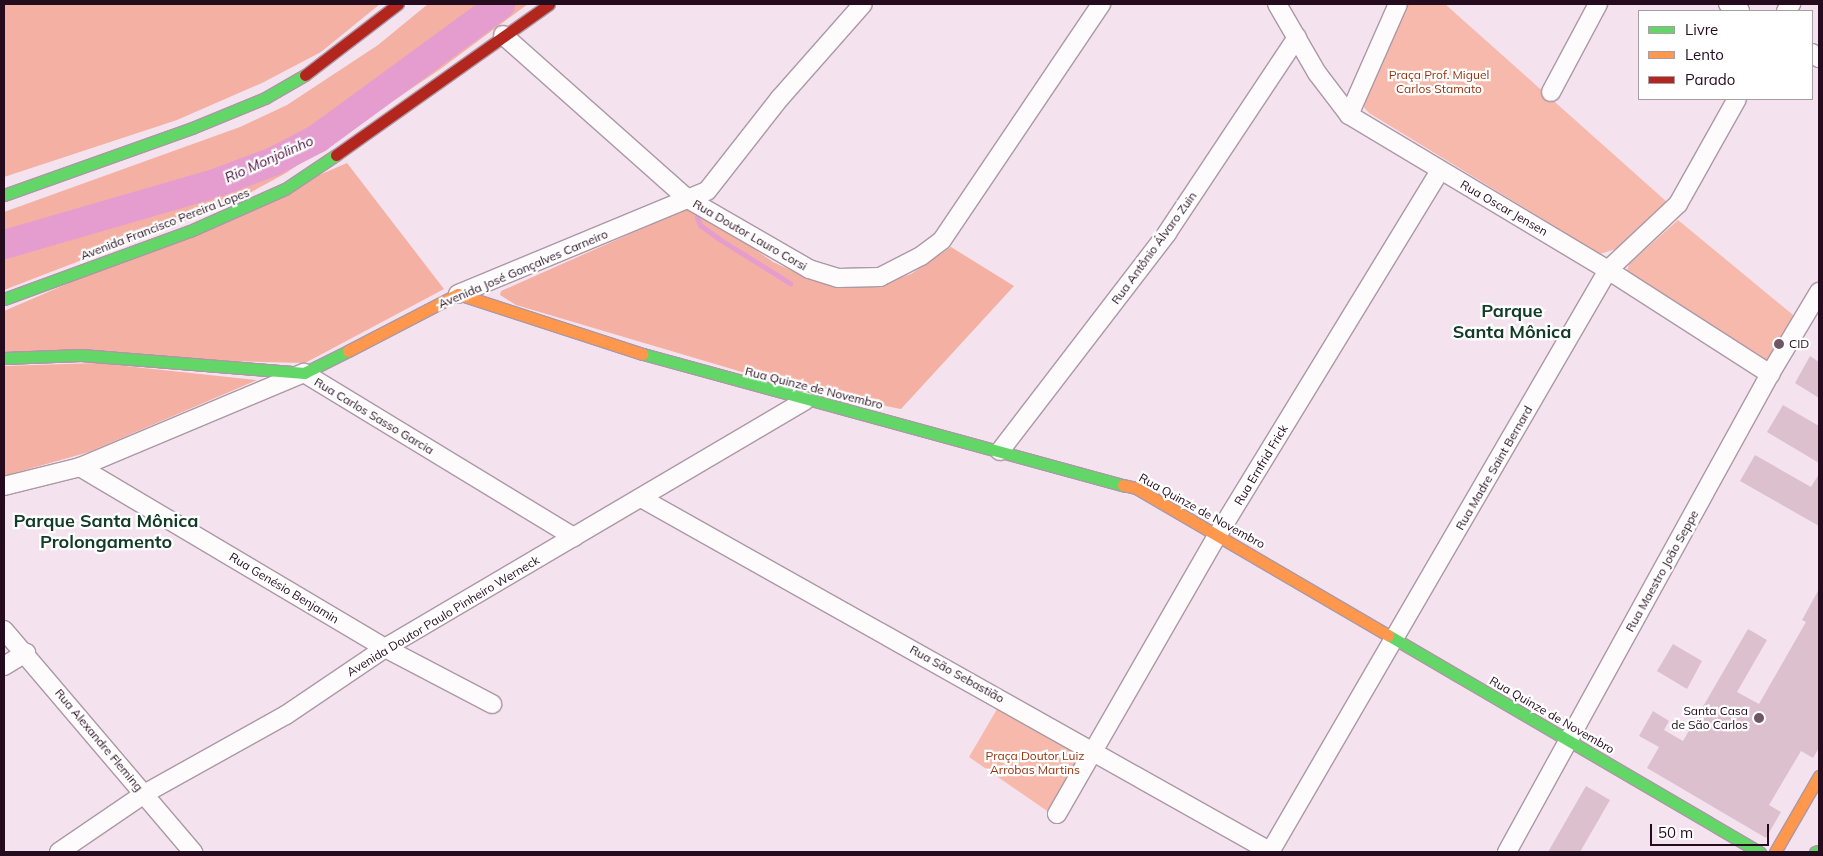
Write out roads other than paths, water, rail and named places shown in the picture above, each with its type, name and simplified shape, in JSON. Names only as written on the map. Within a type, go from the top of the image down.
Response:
[{"type":"main road","points":[[4,195],[192,128],[264,98],[319,67],[398,4]]},
{"type":"main road","name":"Avenida Francisco Pereira Lopes","points":[[4,299],[190,232],[285,189],[353,144],[503,35],[549,4]]},
{"type":"main road","name":"Rua Quinze de Novembro","points":[[458,294],[688,369],[1136,488],[1760,852]]},
{"type":"main road","name":"Avenida José Gonçalves Carneiro","points":[[304,373],[458,294]]},
{"type":"main road","name":"Rua Carlos Sasso Garcia","points":[[4,358],[80,355],[304,373]]},
{"type":"main road","points":[[1775,852],[1819,776]]},
{"type":"main road","points":[[1787,831],[1791,846]]},
{"type":"street","name":"Avenida José Gonçalves Carneiro","points":[[458,294],[707,190],[717,181],[780,98],[864,4]]},
{"type":"street","name":"Rua Doutor Lauro Corsi","points":[[503,35],[688,199],[809,269],[838,278],[880,277],[921,256],[942,240],[1102,4]]},
{"type":"street","name":"Rua Oscar Jensen","points":[[1277,4],[1317,73],[1349,115],[1608,270],[1770,374]]},
{"type":"street","points":[[1349,115],[1398,4]]},
{"type":"street","points":[[1551,92],[1598,4]]},
{"type":"street","name":"Rua Antônio Álvaro Zuin","points":[[1000,451],[1167,233],[1297,37]]},
{"type":"street","name":"Rua Madre Saint Bernard","points":[[1270,852],[1608,270],[1678,204],[1736,100]]},
{"type":"street","name":"Rua Ernfrid Frick","points":[[1057,814],[1092,750],[1217,536],[1440,171]]},
{"type":"street","name":"Rua Maestro João Seppe","points":[[1508,852],[1770,374],[1819,292]]},
{"type":"street","name":"Avenida José Gonçalves Carneiro","points":[[4,486],[80,467],[304,373]]},
{"type":"street","name":"Rua Carlos Sasso Garcia","points":[[304,373],[574,537]]},
{"type":"street","name":"Avenida Doutor Paulo Pinheiro Werneck","points":[[60,852],[144,794],[286,715],[385,648],[804,401]]},
{"type":"street","name":"Rua Genésio Benjamin","points":[[80,467],[385,648],[492,704]]},
{"type":"street","name":"Rua São Sebastião","points":[[641,498],[1092,750],[1270,852]]},
{"type":"street","name":"Rua Alexandre Fleming","points":[[4,630],[26,653],[193,852]]},
{"type":"street","points":[[4,666],[26,653]]},
{"type":"waterway","name":"Rio Monjolinho","points":[[4,244],[217,182],[273,161],[317,138],[500,4]]},
{"type":"waterway","points":[[697,217],[700,225],[719,239],[790,283]]},
{"type":"place","name":"CID","points":[[1779,344]]},
{"type":"place","name":"Santa Casa de São Carlos","points":[[1759,718]]},
{"type":"district","name":"Parque Santa Mônica","points":[[1512,322]]},
{"type":"district","name":"Parque Santa Mônica Prolongamento","points":[[106,532]]},
{"type":"park label","name":"Praça Prof. Miguel Carlos Stamato","points":[[1439,82]]},
{"type":"park label","name":"Praça Doutor Luiz Arrobas Martins","points":[[1035,763]]}]
